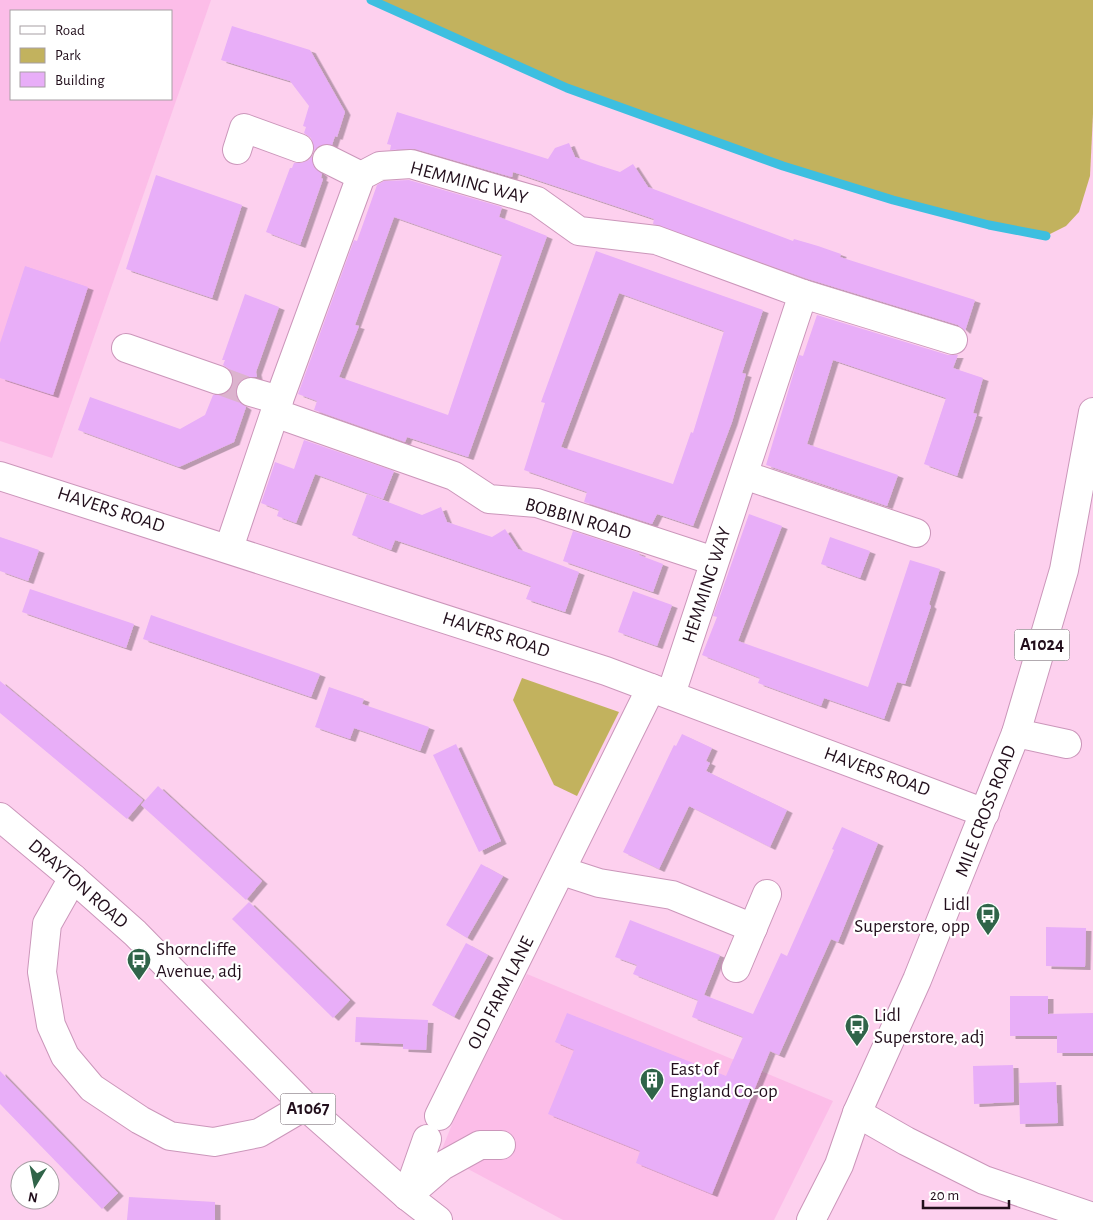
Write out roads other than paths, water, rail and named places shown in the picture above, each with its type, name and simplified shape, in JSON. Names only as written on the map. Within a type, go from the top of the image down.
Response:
[{"type":"street","points":[[237,150],[244,128],[298,148]]},
{"type":"street","points":[[229,548],[277,407],[361,176],[327,159]]},
{"type":"street","name":"HEMMING WAY","points":[[361,176],[380,166],[411,164],[537,201],[579,231],[656,240],[803,294],[953,340]]},
{"type":"street","name":"HEMMING WAY","points":[[661,691],[714,562],[803,294]]},
{"type":"street","points":[[126,348],[218,380]]},
{"type":"street","name":"BOBBIN ROAD","points":[[251,392],[277,407],[454,476],[489,498],[537,503],[714,562]]},
{"type":"street","name":"MILE CROSS ROAD","points":[[811,1220],[839,1165],[857,1113],[917,980],[986,813],[1016,733],[1064,570],[1093,412]]},
{"type":"street","points":[[744,475],[916,533]]},
{"type":"street","name":"HAVERS ROAD","points":[[0,476],[229,548],[661,691],[986,813]]},
{"type":"street","name":"OLD FARM LANE","points":[[419,1211],[433,1127],[562,871],[661,691]]},
{"type":"street","points":[[1016,733],[1067,744]]},
{"type":"street","name":"DRAYTON ROAD","points":[[0,817],[74,878],[147,946],[186,988],[305,1106],[419,1211]]},
{"type":"street","points":[[562,871],[599,884],[672,895],[753,928]]},
{"type":"street","points":[[74,878],[47,924],[42,972],[51,1025],[65,1056],[92,1088],[140,1120],[170,1136],[214,1142],[259,1133],[305,1106]]},
{"type":"street","points":[[736,968],[767,894]]},
{"type":"street","points":[[857,1113],[906,1141],[984,1180],[1093,1217]]},
{"type":"street","points":[[419,1211],[442,1166],[480,1145],[501,1145]]},
{"type":"waterway","points":[[371,0],[567,88],[783,166],[893,200],[989,225],[1046,236]]},
{"type":"tunnel","points":[[218,380],[251,392]]},
{"type":"place","name":"Lidl Superstore, opp","points":[[988,936]]},
{"type":"place","name":"Shorncliffe Avenue, adj","points":[[139,981]]},
{"type":"place","name":"Lidl Superstore, adj","points":[[857,1047]]},
{"type":"place","name":"East of England Co-op","points":[[652,1101]]}]
